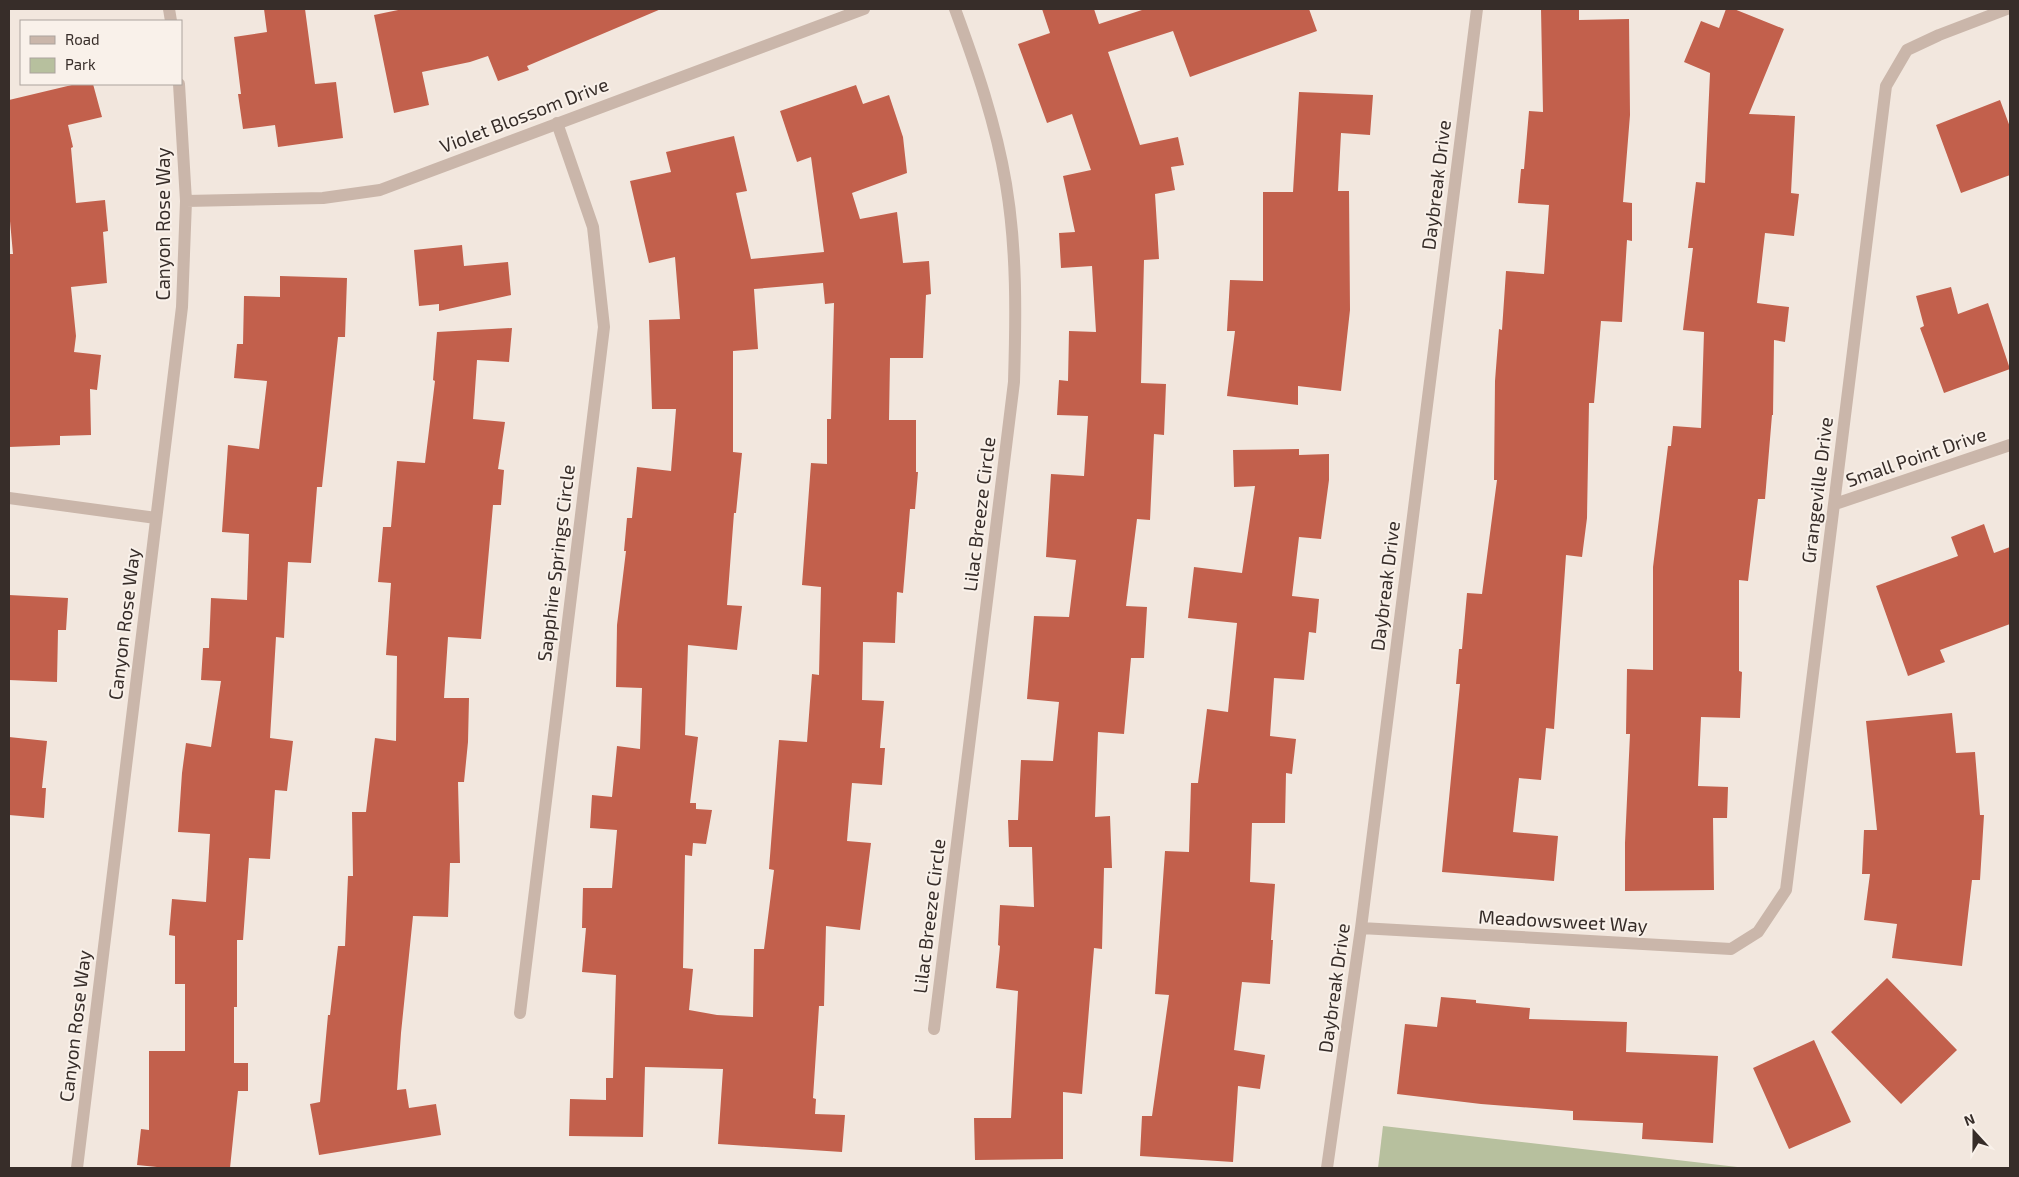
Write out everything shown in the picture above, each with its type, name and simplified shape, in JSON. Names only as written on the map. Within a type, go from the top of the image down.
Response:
[{"type":"street","name":"Violet Blossom Drive","points":[[186,201],[323,198],[380,190],[557,122],[864,9]]},
{"type":"street","name":"Lilac Breeze Circle","points":[[934,1029],[1014,382],[1016,284],[1006,184],[984,89],[955,9]]},
{"type":"street","name":"Daybreak Drive","points":[[1326,1168],[1361,928],[1477,9]]},
{"type":"street","name":"Grangeville Drive","points":[[1758,932],[1786,890],[1886,86],[1908,50],[1939,35],[2007,9]]},
{"type":"street","name":"Canyon Rose Way","points":[[77,1168],[182,307],[186,201],[179,85]]},
{"type":"street","name":"Sapphire Springs Circle","points":[[520,1013],[604,327],[593,227],[557,122]]},
{"type":"street","name":"Small Point Drive","points":[[1834,504],[2010,445]]},
{"type":"street","points":[[9,498],[156,518]]},
{"type":"street","name":"Meadowsweet Way","points":[[1361,928],[1731,949],[1758,932]]},
{"type":"green space","points":[[1383,1126],[1746,1168],[1378,1168]]},
{"type":"building","points":[[264,9],[305,9],[315,84],[336,82],[343,138],[278,147],[275,125],[243,129],[238,94],[241,94],[234,37],[267,32]]},
{"type":"building","points":[[403,9],[661,9],[527,66],[529,70],[498,81],[488,56],[470,62],[422,72],[429,105],[394,113],[374,15]]},
{"type":"building","points":[[1042,9],[1094,9],[1099,24],[1145,9],[1309,9],[1317,31],[1190,77],[1173,31],[1108,52],[1140,145],[1178,137],[1184,165],[1171,167],[1175,190],[1155,194],[1159,259],[1144,260],[1141,383],[1166,384],[1164,435],[1154,434],[1150,520],[1137,519],[1126,606],[1147,607],[1144,658],[1131,658],[1124,734],[1098,732],[1095,817],[1110,816],[1112,868],[1104,868],[1102,949],[1094,948],[1082,1094],[1063,1092],[1063,1159],[975,1160],[974,1118],[1011,1118],[1018,991],[996,988],[1000,946],[998,945],[1000,905],[1034,907],[1032,847],[1009,847],[1008,820],[1018,820],[1021,760],[1053,761],[1059,702],[1027,699],[1034,616],[1069,617],[1076,560],[1046,557],[1051,474],[1084,476],[1088,416],[1057,415],[1059,380],[1068,381],[1069,331],[1096,332],[1092,266],[1061,268],[1059,233],[1075,232],[1063,176],[1091,170],[1072,114],[1047,123],[1018,44],[1050,33]]},
{"type":"building","points":[[1541,9],[1579,9],[1579,20],[1629,19],[1630,115],[1623,202],[1632,203],[1632,241],[1627,240],[1622,322],[1601,321],[1594,403],[1589,403],[1587,518],[1582,557],[1566,555],[1554,729],[1546,728],[1541,780],[1519,778],[1513,832],[1558,836],[1554,881],[1442,872],[1460,684],[1456,684],[1459,649],[1462,649],[1467,593],[1482,594],[1497,480],[1494,480],[1495,381],[1499,329],[1502,330],[1506,271],[1544,274],[1549,205],[1518,203],[1521,169],[1524,169],[1529,111],[1543,112]]},
{"type":"building","points":[[1726,9],[1734,9],[1784,29],[1749,114],[1795,116],[1791,193],[1799,194],[1794,236],[1765,233],[1757,303],[1789,307],[1785,342],[1774,340],[1773,415],[1765,499],[1758,499],[1748,581],[1739,580],[1739,671],[1742,672],[1740,718],[1701,717],[1698,786],[1728,787],[1727,818],[1713,818],[1714,890],[1625,891],[1625,843],[1630,734],[1626,734],[1627,669],[1653,670],[1653,567],[1668,446],[1671,446],[1673,426],[1701,428],[1704,332],[1683,330],[1693,248],[1688,248],[1696,182],[1705,183],[1710,73],[1684,62],[1701,21],[1719,28]]},
{"type":"building","points":[[72,85],[93,85],[102,117],[68,125],[73,147],[71,148],[76,203],[105,200],[108,231],[103,232],[107,283],[71,287],[76,336],[74,352],[101,355],[97,390],[90,389],[91,435],[60,436],[60,445],[9,447],[9,254],[13,254],[9,210],[9,100]]},
{"type":"building","points":[[856,85],[863,104],[889,95],[903,137],[907,173],[852,193],[860,219],[897,212],[903,263],[929,261],[931,294],[926,295],[923,358],[890,358],[889,420],[916,420],[916,472],[918,472],[915,509],[910,509],[903,593],[897,592],[895,643],[863,642],[862,700],[884,701],[880,748],[885,748],[882,785],[852,783],[847,841],[871,843],[860,930],[826,926],[824,1006],[819,1006],[813,1098],[816,1099],[815,1114],[845,1115],[842,1152],[718,1144],[723,1069],[645,1067],[643,1137],[569,1136],[570,1099],[606,1100],[606,1078],[613,1078],[616,975],[582,972],[586,928],[582,928],[583,888],[612,888],[617,830],[590,828],[592,795],[612,797],[617,746],[640,749],[642,688],[616,687],[617,625],[626,551],[624,551],[627,518],[632,518],[637,467],[671,471],[676,409],[652,409],[649,320],[680,319],[675,257],[649,263],[630,181],[671,172],[666,152],[734,136],[747,191],[736,193],[751,259],[824,252],[811,157],[797,162],[780,111]],"holes":[[[823,283],[825,304],[834,303],[831,419],[827,419],[827,464],[811,463],[802,585],[821,587],[819,675],[812,674],[807,742],[779,740],[769,869],[774,870],[764,949],[754,949],[753,1017],[717,1015],[689,1010],[693,969],[683,968],[685,855],[692,856],[693,843],[706,844],[712,810],[696,809],[696,803],[690,803],[698,737],[685,735],[688,645],[737,650],[742,606],[727,605],[734,513],[736,513],[742,453],[733,452],[733,351],[758,349],[754,289]]]},
{"type":"building","points":[[1299,92],[1373,95],[1370,135],[1341,133],[1338,191],[1349,191],[1350,310],[1341,391],[1298,386],[1298,405],[1227,396],[1235,331],[1227,331],[1230,280],[1263,281],[1263,192],[1293,192]]},
{"type":"building","points":[[2000,100],[2010,127],[2010,175],[1961,193],[1936,125]]},
{"type":"building","points":[[462,245],[464,266],[508,262],[511,295],[439,311],[439,304],[419,306],[414,250]]},
{"type":"building","points":[[280,276],[347,278],[345,337],[338,337],[322,487],[317,487],[311,563],[288,562],[284,638],[276,637],[270,738],[293,741],[287,791],[275,790],[270,859],[249,858],[243,940],[237,940],[237,1007],[234,1007],[234,1063],[248,1063],[248,1091],[238,1091],[230,1168],[167,1168],[137,1165],[141,1129],[149,1130],[149,1051],[185,1051],[185,984],[175,984],[175,936],[169,935],[172,899],[206,902],[210,834],[178,832],[186,743],[211,747],[221,681],[201,680],[203,648],[209,648],[211,598],[247,600],[249,534],[222,532],[228,445],[259,449],[267,381],[234,378],[237,344],[243,344],[244,296],[280,297]]},
{"type":"building","points":[[1951,287],[1958,314],[1988,303],[2010,369],[1944,393],[1920,328],[1924,326],[1916,296]]},
{"type":"building","points":[[512,328],[509,362],[477,360],[473,419],[505,422],[498,469],[504,470],[501,505],[493,505],[481,639],[448,637],[444,698],[469,698],[468,742],[464,782],[458,782],[460,863],[450,863],[448,917],[413,916],[401,1033],[397,1090],[406,1089],[409,1108],[436,1104],[441,1135],[319,1155],[310,1104],[320,1102],[328,1015],[330,1015],[338,946],[345,946],[348,876],[353,876],[352,812],[366,812],[375,738],[396,741],[397,656],[386,655],[391,583],[378,582],[383,527],[391,527],[397,461],[425,463],[435,381],[433,380],[437,332]]},
{"type":"building","points":[[1299,449],[1299,455],[1329,454],[1329,480],[1321,539],[1299,537],[1292,596],[1319,599],[1316,633],[1309,632],[1304,680],[1274,678],[1270,736],[1296,739],[1292,774],[1286,773],[1285,823],[1252,823],[1250,882],[1275,884],[1270,984],[1242,982],[1234,1050],[1265,1055],[1260,1089],[1238,1086],[1233,1162],[1140,1156],[1142,1116],[1152,1116],[1169,995],[1155,994],[1165,851],[1189,852],[1191,783],[1198,783],[1207,709],[1228,712],[1237,623],[1188,618],[1194,567],[1242,573],[1255,486],[1234,487],[1233,450]]},
{"type":"building","points":[[1984,524],[1994,553],[2010,547],[2010,624],[1940,650],[1945,662],[1908,676],[1876,586],[1958,556],[1951,537]]},
{"type":"building","points":[[9,595],[68,598],[66,630],[58,630],[57,682],[9,680]]},
{"type":"building","points":[[1952,713],[1956,753],[1975,752],[1980,815],[1984,815],[1980,880],[1972,880],[1962,966],[1892,958],[1897,924],[1864,920],[1870,874],[1862,874],[1864,830],[1877,830],[1866,721]]},
{"type":"building","points":[[9,737],[47,741],[42,788],[46,788],[44,818],[9,815]]},
{"type":"building","points":[[1887,978],[1957,1050],[1901,1104],[1831,1032]]},
{"type":"building","points":[[1441,997],[1476,1000],[1476,1003],[1530,1008],[1529,1019],[1627,1022],[1626,1052],[1718,1056],[1713,1143],[1642,1139],[1643,1123],[1573,1120],[1573,1111],[1481,1104],[1397,1094],[1405,1024],[1437,1027]]},
{"type":"building","points":[[1814,1040],[1851,1122],[1789,1149],[1753,1068]]}]
